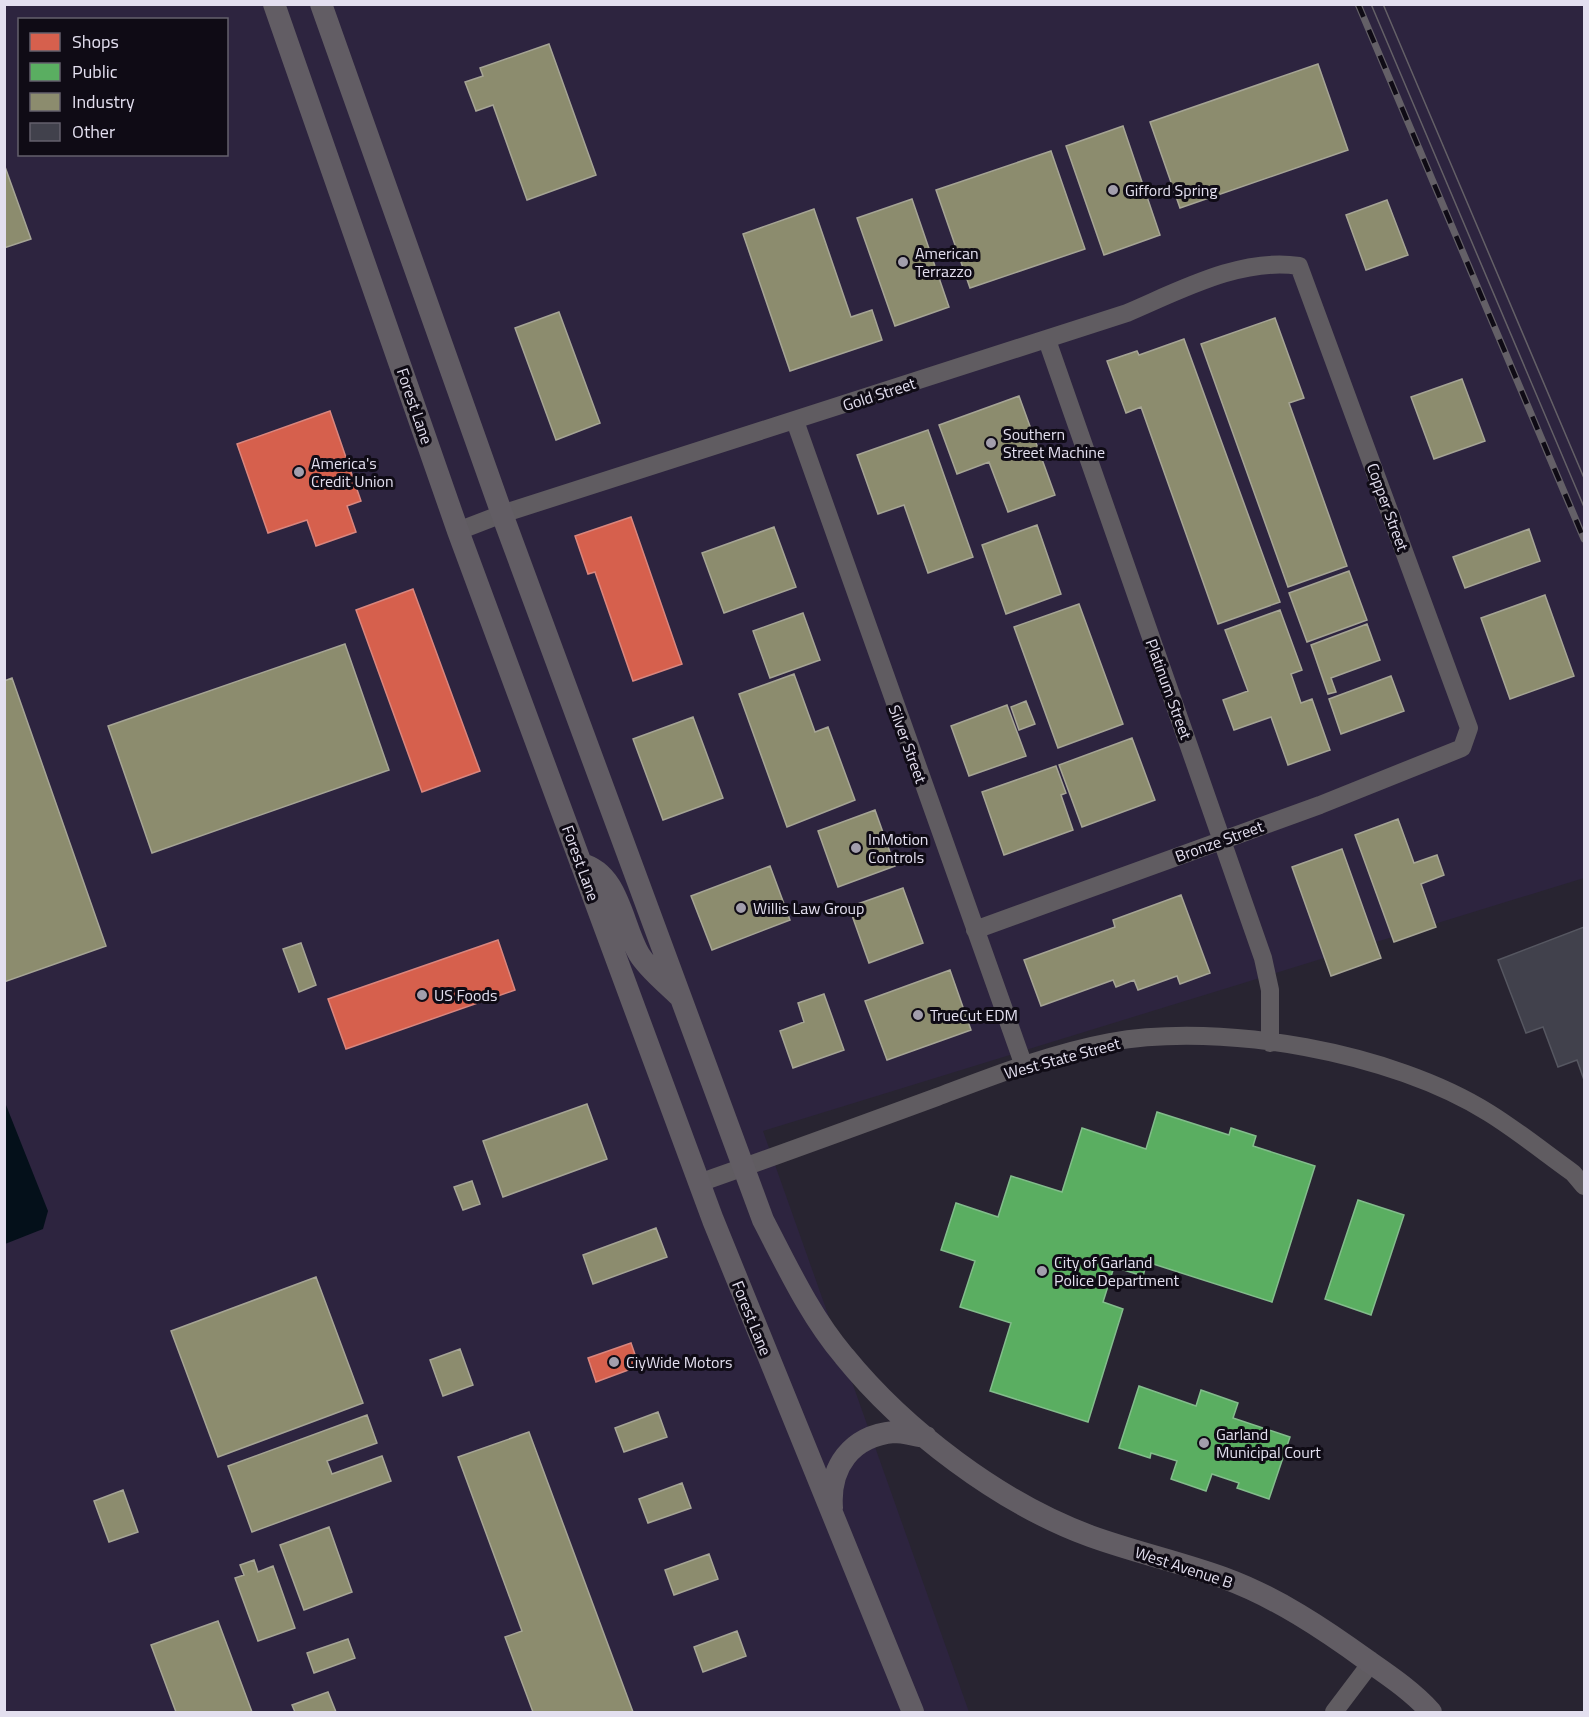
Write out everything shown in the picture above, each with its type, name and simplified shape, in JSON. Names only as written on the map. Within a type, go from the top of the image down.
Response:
[{"type":"main road","name":"Forest Lane","points":[[274,4],[459,531],[699,1183],[913,1713]]},
{"type":"main road","points":[[321,4],[502,514],[763,1220],[822,1326],[843,1356],[886,1402],[928,1437]]},
{"type":"main road","points":[[581,864],[594,867],[605,877],[640,956],[683,1001]]},
{"type":"main road","points":[[832,1514],[831,1492],[837,1468],[855,1446],[864,1440],[894,1432],[928,1437]]},
{"type":"main road","name":"West Avenue B","points":[[928,1437],[976,1476],[1088,1536],[1248,1588],[1333,1635],[1399,1682],[1431,1713]]},
{"type":"street","name":"Gold Street","points":[[459,531],[502,514],[1047,340],[1127,313],[1172,293],[1241,269],[1283,263],[1299,266]]},
{"type":"street","name":"Copper Street","points":[[1299,266],[1469,728],[1462,748]]},
{"type":"street","name":"Platinum Street","points":[[1047,340],[1263,958],[1270,990],[1270,1043]]},
{"type":"street","name":"Silver Street","points":[[795,421],[1024,1066]]},
{"type":"street","name":"Bronze Street","points":[[975,930],[1361,790],[1462,748]]},
{"type":"street","name":"West State Street","points":[[699,1183],[1024,1066],[1109,1042],[1148,1037],[1236,1037],[1331,1052],[1420,1079],[1489,1112],[1573,1173],[1584,1186]]},
{"type":"street","points":[[1334,1713],[1371,1663]]},
{"type":"shaded area","points":[[5,5],[1584,5],[1584,878],[763,1131],[969,1712],[5,1712]]},
{"type":"shaded area","points":[[4,1100],[48,1211],[43,1229],[5,1244]]},
{"type":"building: Shops","name":"America's Credit Union","points":[[330,411],[361,501],[347,506],[356,532],[316,546],[307,520],[268,533],[237,444]]},
{"type":"building: Shops","points":[[631,517],[682,664],[633,681],[595,572],[588,574],[575,536]]},
{"type":"building: Shops","points":[[413,589],[480,771],[422,792],[356,610]]},
{"type":"building: Shops","name":"US Foods","points":[[498,940],[515,990],[346,1049],[328,999]]},
{"type":"building: Shops","name":"CiyWide Motors","points":[[631,1343],[639,1366],[596,1382],[588,1358]]},
{"type":"building: Public","name":"City of Garland Police Department","points":[[1157,1112],[1229,1135],[1231,1128],[1256,1136],[1253,1146],[1315,1166],[1272,1302],[1147,1262],[1143,1276],[1114,1267],[1103,1302],[1123,1309],[1088,1422],[990,1391],[1011,1323],[960,1307],[975,1261],[941,1250],[956,1203],[998,1217],[1011,1176],[1062,1192],[1082,1128],[1146,1149]]},
{"type":"building: Public","points":[[1358,1200],[1404,1215],[1371,1315],[1325,1299]]},
{"type":"building: Public","name":"Garland Municipal Court","points":[[1139,1386],[1196,1406],[1201,1390],[1238,1403],[1233,1418],[1290,1437],[1269,1499],[1237,1488],[1239,1483],[1212,1474],[1206,1491],[1171,1479],[1177,1461],[1151,1453],[1150,1458],[1119,1448]]},
{"type":"building: Industry","points":[[549,44],[596,175],[527,200],[493,105],[476,111],[465,82],[483,76],[480,68]]},
{"type":"building: Industry","points":[[1318,64],[1348,150],[1180,208],[1150,122]]},
{"type":"building: Industry","name":"Gifford Spring","points":[[1123,126],[1160,235],[1104,255],[1066,146]]},
{"type":"building: Industry","points":[[1051,151],[1085,249],[970,288],[936,190]]},
{"type":"building: Industry","points":[[4,164],[31,239],[4,248]]},
{"type":"building: Industry","name":"American Terrazzo","points":[[912,199],[949,307],[895,326],[857,218]]},
{"type":"building: Industry","points":[[1387,200],[1408,255],[1366,270],[1346,215]]},
{"type":"building: Industry","points":[[814,209],[851,317],[872,310],[882,340],[790,371],[743,234]]},
{"type":"building: Industry","points":[[559,312],[600,423],[556,440],[515,328]]},
{"type":"building: Industry","points":[[1275,318],[1304,398],[1289,403],[1347,566],[1288,587],[1201,344]]},
{"type":"building: Industry","points":[[1184,339],[1280,602],[1218,624],[1141,407],[1126,413],[1107,361],[1137,351],[1139,355]]},
{"type":"building: Industry","points":[[1462,379],[1485,441],[1434,459],[1411,397]]},
{"type":"building: Industry","name":"Southern Street Machine","points":[[1019,396],[1055,495],[1008,512],[989,462],[957,474],[939,425]]},
{"type":"building: Industry","points":[[928,430],[973,557],[928,573],[904,505],[878,514],[857,455]]},
{"type":"building: Industry","points":[[1037,525],[1061,594],[1006,614],[982,545]]},
{"type":"building: Industry","points":[[774,527],[796,587],[724,613],[702,553]]},
{"type":"building: Industry","points":[[1529,529],[1540,561],[1465,588],[1453,557]]},
{"type":"building: Industry","points":[[1349,571],[1367,620],[1307,642],[1289,593]]},
{"type":"building: Industry","points":[[1545,595],[1574,676],[1510,699],[1481,618]]},
{"type":"building: Industry","points":[[1079,604],[1123,724],[1058,748],[1014,627]]},
{"type":"building: Industry","points":[[1280,610],[1302,670],[1291,674],[1301,703],[1312,699],[1330,750],[1288,765],[1271,717],[1234,730],[1223,700],[1248,691],[1225,630]]},
{"type":"building: Industry","points":[[803,613],[820,660],[770,678],[753,631]]},
{"type":"building: Industry","points":[[1367,624],[1380,660],[1331,678],[1336,692],[1328,694],[1311,645]]},
{"type":"building: Industry","points":[[345,644],[389,770],[152,853],[108,726]]},
{"type":"building: Industry","points":[[794,674],[815,732],[828,727],[855,800],[787,827],[739,694]]},
{"type":"building: Industry","points":[[1391,676],[1404,711],[1341,734],[1329,699]]},
{"type":"building: Industry","points":[[12,678],[106,946],[4,982],[4,681]]},
{"type":"building: Industry","points":[[1026,701],[1035,724],[1019,730],[1011,707]]},
{"type":"building: Industry","points":[[1007,705],[1026,756],[969,776],[951,726]]},
{"type":"building: Industry","points":[[693,717],[723,798],[663,820],[633,739]]},
{"type":"building: Industry","points":[[1132,738],[1155,800],[1082,827],[1059,765]]},
{"type":"building: Industry","points":[[1056,766],[1066,793],[1061,795],[1073,830],[1004,855],[982,792]]},
{"type":"building: Industry","name":"InMotion Controls","points":[[875,810],[895,866],[838,887],[818,831]]},
{"type":"building: Industry","points":[[1398,819],[1414,863],[1437,855],[1444,875],[1421,884],[1436,927],[1394,942],[1355,835]]},
{"type":"building: Industry","points":[[1342,849],[1381,958],[1331,976],[1292,867]]},
{"type":"building: Industry","name":"Willis Law Group","points":[[770,866],[790,920],[712,950],[691,896]]},
{"type":"building: Industry","points":[[903,888],[923,943],[869,963],[849,907]]},
{"type":"building: Industry","points":[[1181,895],[1210,973],[1180,984],[1177,976],[1138,990],[1134,980],[1116,987],[1113,980],[1041,1006],[1024,960],[1115,927],[1113,920]]},
{"type":"building: Industry","points":[[301,943],[316,985],[299,992],[283,949]]},
{"type":"building: Industry","name":"TrueCut EDM","points":[[950,970],[971,1030],[887,1060],[865,1001]]},
{"type":"building: Industry","points":[[824,994],[844,1050],[793,1068],[780,1031],[804,1022],[798,1003]]},
{"type":"building: Industry","points":[[587,1104],[607,1159],[503,1197],[483,1141]]},
{"type":"building: Industry","points":[[472,1181],[480,1204],[463,1210],[454,1187]]},
{"type":"building: Industry","points":[[656,1228],[667,1257],[593,1284],[583,1255]]},
{"type":"building: Industry","points":[[316,1277],[363,1403],[218,1457],[171,1331]]},
{"type":"building: Industry","points":[[460,1349],[473,1385],[443,1396],[430,1360]]},
{"type":"building: Industry","points":[[658,1412],[667,1437],[624,1452],[615,1428]]},
{"type":"building: Industry","points":[[367,1415],[377,1443],[327,1461],[332,1474],[382,1456],[391,1481],[252,1532],[228,1466]]},
{"type":"building: Industry","points":[[529,1432],[633,1712],[533,1712],[505,1637],[522,1631],[458,1457]]},
{"type":"building: Industry","points":[[682,1483],[691,1508],[648,1523],[639,1499]]},
{"type":"building: Industry","points":[[123,1490],[138,1532],[109,1542],[94,1501]]},
{"type":"building: Industry","points":[[329,1527],[352,1592],[304,1610],[280,1545]]},
{"type":"building: Industry","points":[[709,1554],[718,1579],[674,1595],[665,1570]]},
{"type":"building: Industry","points":[[254,1560],[258,1572],[273,1566],[295,1628],[258,1641],[235,1578],[244,1575],[240,1565]]},
{"type":"building: Industry","points":[[218,1621],[252,1712],[176,1712],[151,1645]]},
{"type":"building: Industry","points":[[737,1631],[746,1656],[703,1672],[694,1647]]},
{"type":"building: Industry","points":[[348,1639],[355,1658],[314,1673],[307,1653]]},
{"type":"building: Industry","points":[[328,1692],[336,1712],[295,1712],[292,1705]]},
{"type":"building: Other","points":[[1584,927],[1584,1080],[1577,1060],[1558,1067],[1543,1027],[1526,1033],[1498,960]]},
{"type":"tram line","points":[[1371,4],[1584,507]]},
{"type":"tram line","points":[[1383,4],[1584,478]]},
{"type":"railway","points":[[1358,4],[1584,539]]},
{"type":"place","name":"Gifford Spring","points":[[1113,190]]},
{"type":"place","name":"American Terrazzo","points":[[903,262]]},
{"type":"place","name":"Southern Street Machine","points":[[991,443]]},
{"type":"place","name":"America's Credit Union","points":[[299,472]]},
{"type":"place","name":"InMotion Controls","points":[[856,848]]},
{"type":"place","name":"Willis Law Group","points":[[741,908]]},
{"type":"place","name":"US Foods","points":[[422,995]]},
{"type":"place","name":"TrueCut EDM","points":[[918,1015]]},
{"type":"place","name":"City of Garland Police Department","points":[[1042,1271]]},
{"type":"place","name":"CiyWide Motors","points":[[614,1362]]},
{"type":"place","name":"Garland Municipal Court","points":[[1204,1443]]}]
